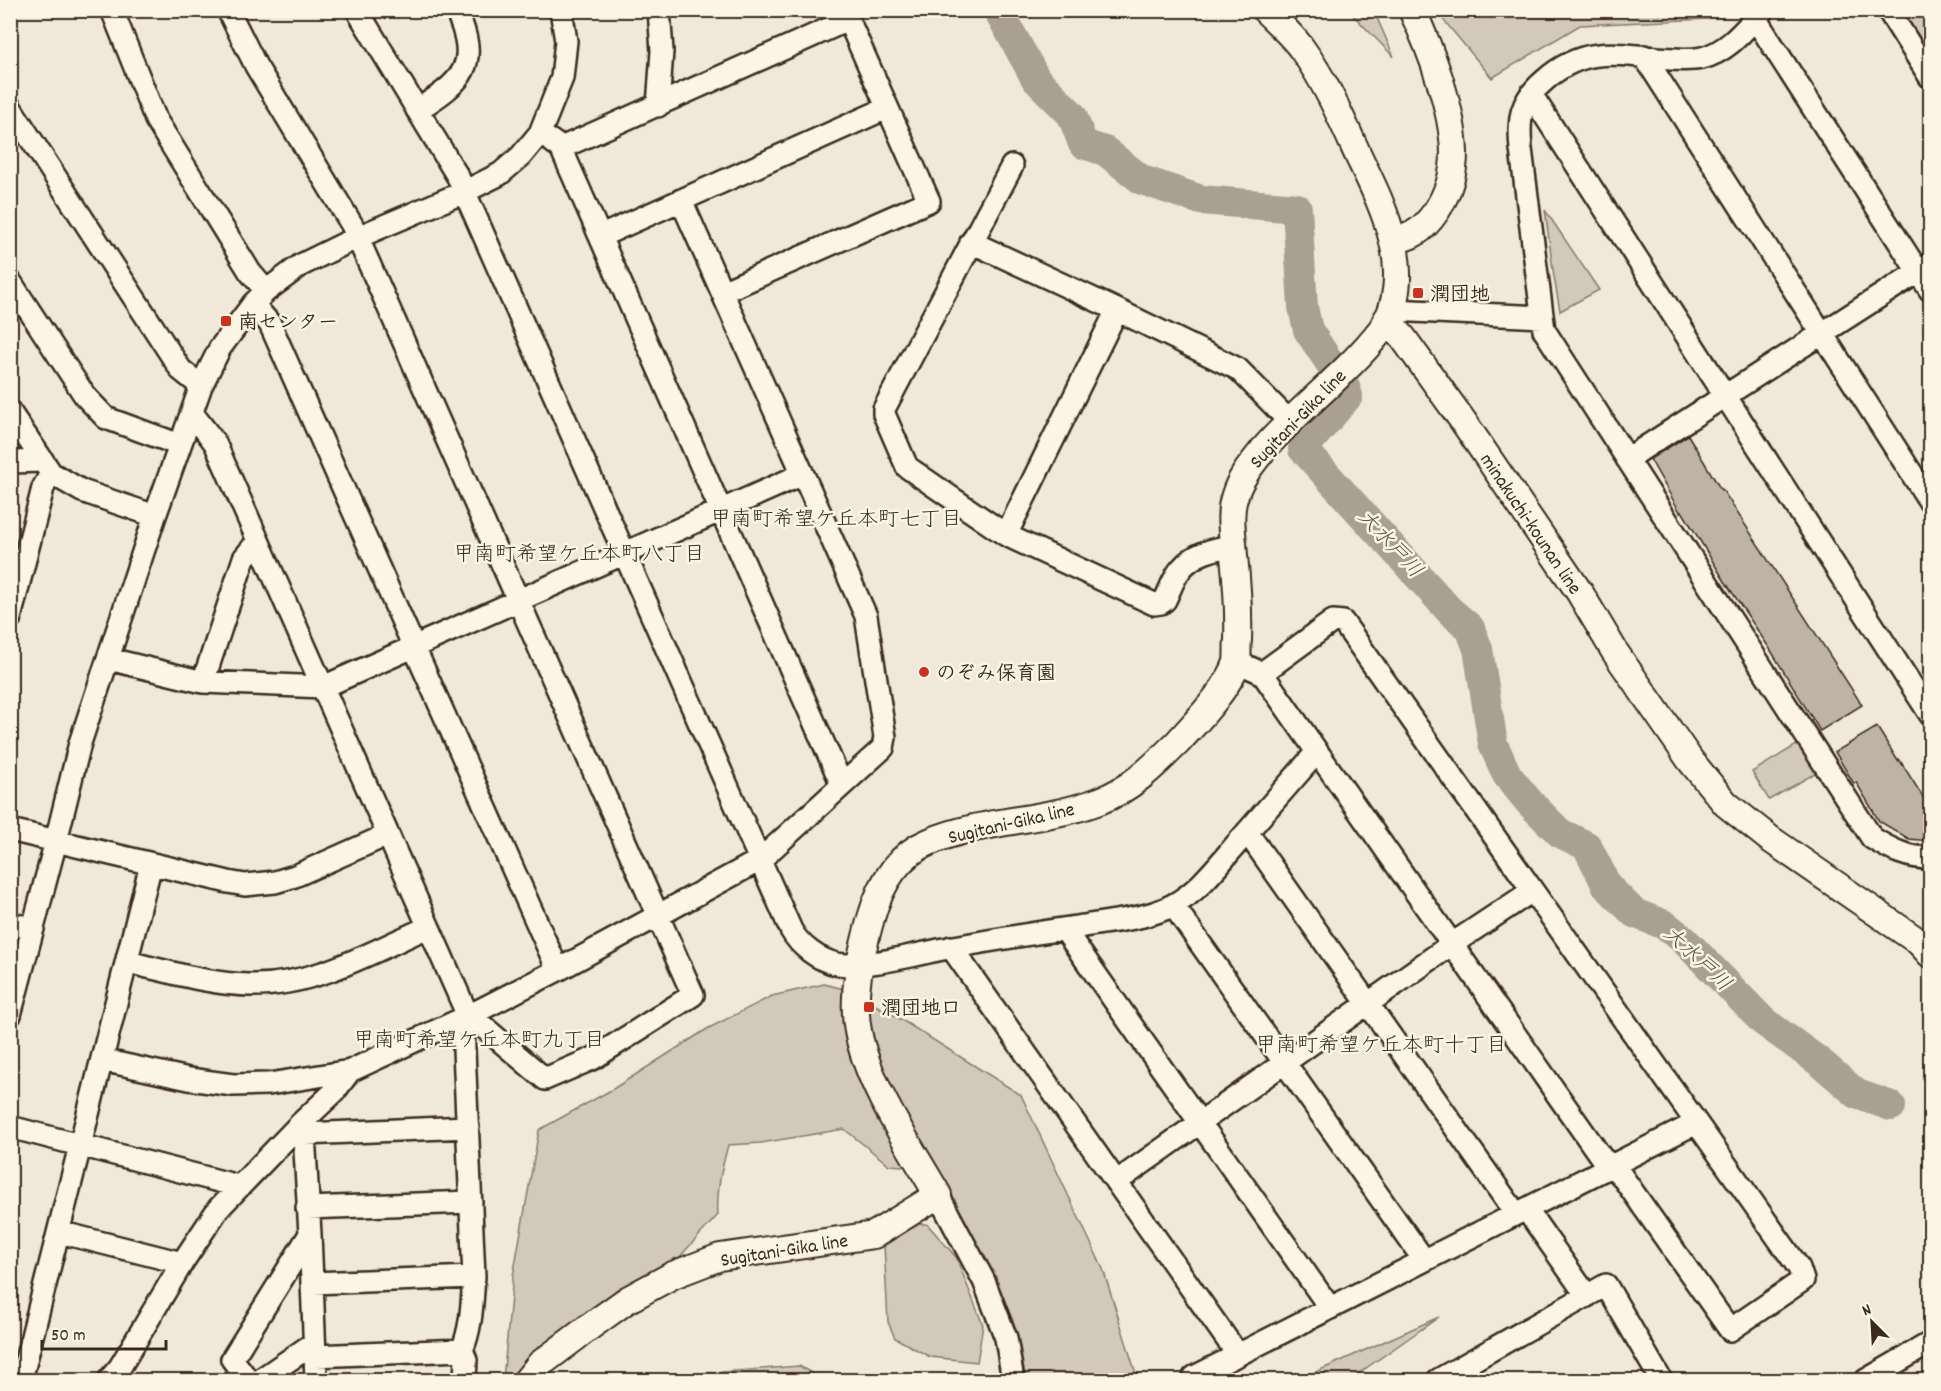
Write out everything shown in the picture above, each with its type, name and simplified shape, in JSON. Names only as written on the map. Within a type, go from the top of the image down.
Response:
[{"type":"main road","points":[[1265,10],[1300,46],[1329,90],[1379,200],[1393,241],[1396,265],[1396,286],[1389,314]]},
{"type":"main road","points":[[1393,241],[1414,234],[1430,221],[1448,189],[1453,170],[1454,152],[1448,113],[1425,36],[1412,10]]},
{"type":"main road","name":"Sugitani-Gika line","points":[[527,1380],[540,1364],[603,1317],[627,1300],[673,1275],[720,1257],[874,1235],[938,1195],[895,1121],[863,1053],[857,1028],[856,994],[859,965],[873,911],[889,875],[903,858],[926,843],[966,829],[1072,810],[1103,800],[1137,781],[1176,744],[1224,688],[1237,662],[1238,597],[1232,516],[1233,499],[1240,481],[1252,463],[1289,422],[1378,333],[1389,314]]},
{"type":"main road","name":"minakuchi-kounan line","points":[[1389,314],[1580,593],[1615,652],[1690,760],[1725,804],[1770,839],[1919,942],[1930,954]]},
{"type":"street","points":[[112,10],[156,120],[250,272],[270,324],[558,970]]},
{"type":"street","points":[[192,412],[215,443],[468,1016],[545,1079],[594,1058],[693,995],[358,237],[256,66],[228,10]]},
{"type":"street","points":[[357,10],[458,177],[760,860],[796,938],[808,950],[830,962],[859,965],[1148,914],[1173,905],[1200,886],[1317,753]]},
{"type":"street","points":[[417,110],[446,92],[463,70],[467,41],[456,10]]},
{"type":"street","points":[[10,1015],[80,743],[180,445],[201,386],[220,348],[259,297],[316,256],[464,192],[500,174],[521,156],[540,133],[562,78],[566,41],[561,10]]},
{"type":"street","points":[[658,106],[662,51],[659,10]]},
{"type":"street","points":[[1888,10],[1930,77]]},
{"type":"street","points":[[1930,290],[1925,268],[1759,14],[1725,48],[1704,57],[1677,60],[1644,56],[1591,55],[1558,70],[1525,102],[1519,130],[1544,330],[1872,838],[1899,853],[1915,858],[1930,858]]},
{"type":"street","points":[[561,148],[658,106],[846,15],[929,201],[722,292]]},
{"type":"street","points":[[1644,56],[1930,502]]},
{"type":"street","points":[[1531,94],[1930,714]]},
{"type":"street","points":[[10,107],[182,370],[201,386]]},
{"type":"street","points":[[601,236],[887,108]]},
{"type":"street","points":[[540,133],[561,148],[842,785]]},
{"type":"street","points":[[1012,166],[884,409],[884,414],[907,467],[1006,535],[1154,604],[1165,600],[1180,570],[1192,560],[1210,550],[1234,545]]},
{"type":"street","points":[[102,1060],[189,1079],[233,1085],[269,1084],[350,1071],[468,1016],[558,970],[760,860],[883,748],[885,737],[866,616],[681,200]]},
{"type":"street","points":[[971,242],[1238,369],[1289,422]]},
{"type":"street","points":[[1627,459],[1925,268]]},
{"type":"street","points":[[10,281],[85,396],[106,418],[180,445]]},
{"type":"street","points":[[1006,535],[1117,310]]},
{"type":"street","points":[[1389,314],[1542,317]]},
{"type":"street","points":[[10,412],[47,467],[82,491],[155,516]]},
{"type":"street","points":[[10,462],[47,467]]},
{"type":"street","points":[[10,618],[47,467]]},
{"type":"street","points":[[109,659],[204,682],[323,687],[803,474]]},
{"type":"street","points":[[204,682],[244,558],[258,541]]},
{"type":"street","points":[[1237,662],[1262,673],[1601,1157],[1621,1175],[1730,1330],[1803,1280],[1799,1268],[1343,622],[1333,621],[1262,673]]},
{"type":"street","points":[[10,830],[228,882],[261,884],[295,876],[387,835]]},
{"type":"street","points":[[1247,832],[1368,1003],[1521,1212],[1587,1296]]},
{"type":"street","points":[[21,1380],[151,864]]},
{"type":"street","points":[[1116,1182],[1452,944],[1532,891]]},
{"type":"street","points":[[1173,905],[1424,1260]]},
{"type":"street","points":[[10,923],[33,929]]},
{"type":"street","points":[[127,962],[221,982],[250,985],[286,982],[337,968],[428,927]]},
{"type":"street","points":[[1064,929],[1330,1308]]},
{"type":"street","points":[[951,947],[1238,1355]]},
{"type":"street","points":[[465,1380],[466,1360],[462,1350],[466,1341],[471,1311],[474,1277],[463,1027],[468,1016]]},
{"type":"street","points":[[109,1380],[120,1367],[182,1263],[218,1209],[238,1186],[301,1129],[350,1071]]},
{"type":"street","points":[[1194,1377],[1696,1123]]},
{"type":"street","points":[[10,1126],[238,1186]]},
{"type":"street","points":[[301,1129],[468,1127]]},
{"type":"street","points":[[301,1129],[310,1234],[315,1380]]},
{"type":"street","points":[[938,1195],[984,1281],[1006,1338],[1014,1380]]},
{"type":"street","points":[[308,1208],[471,1202]]},
{"type":"street","points":[[59,1232],[182,1263]]},
{"type":"street","points":[[248,1380],[232,1359],[310,1234]]},
{"type":"street","points":[[312,1283],[474,1277]]},
{"type":"street","points":[[1438,1380],[1606,1285],[1658,1379]]},
{"type":"street","points":[[1866,1380],[1930,1343]]},
{"type":"street","points":[[260,1380],[314,1350],[462,1350]]},
{"type":"shaded area","points":[[1440,10],[1712,11],[1708,19],[1580,25],[1492,78],[1441,17]]},
{"type":"shaded area","points":[[1349,11],[1374,11],[1394,57]]},
{"type":"shaded area","points":[[1896,11],[1930,11],[1930,65]]},
{"type":"shaded area","points":[[1545,210],[1599,290],[1560,311],[1554,277]]},
{"type":"shaded area","points":[[1813,735],[1831,764],[1769,800],[1752,772]]},
{"type":"shaded area","points":[[824,984],[848,990],[897,1017],[1021,1095],[1103,1269],[1138,1380],[1026,1380],[1014,1323],[931,1168],[889,1165],[844,1129],[761,1143],[728,1145],[719,1188],[718,1215],[674,1263],[572,1324],[515,1380],[503,1380],[513,1276],[539,1130],[613,1089],[707,1029],[772,996]]},
{"type":"shaded area","points":[[911,1224],[927,1224],[956,1257],[983,1325],[977,1362],[930,1357],[895,1338],[888,1322],[884,1245]]},
{"type":"shaded area","points":[[1439,1317],[1349,1380],[1298,1380]]},
{"type":"shaded area","points":[[799,1366],[824,1380],[683,1380],[708,1373]]},
{"type":"building","points":[[1688,435],[1721,490],[1862,705],[1820,731],[1682,511],[1680,512],[1650,459]]},
{"type":"building","points":[[1877,727],[1930,808],[1930,841],[1909,839],[1879,821],[1835,752]]},
{"type":"waterway","name":"大水戸川","points":[[998,10],[1036,79],[1072,115],[1083,144],[1105,151],[1142,180],[1201,200],[1297,208],[1303,307],[1308,330],[1344,384],[1348,396],[1303,449],[1450,611],[1470,628],[1478,649],[1493,744],[1507,775],[1530,803],[1560,833],[1587,846],[1607,886],[1634,913],[1665,925],[1684,940],[1763,1021],[1821,1063],[1857,1094],[1891,1106]]},
{"type":"place","name":"潤団地","points":[[1418,293]]},
{"type":"place","name":"南センター","points":[[226,321]]},
{"type":"place","name":"のぞみ保育園","points":[[924,672]]},
{"type":"place","name":"潤団地口","points":[[869,1007]]},
{"type":"district","name":"甲南町希望ケ丘本町七丁目","points":[[836,518]]},
{"type":"district","name":"甲南町希望ケ丘本町八丁目","points":[[579,553]]},
{"type":"district","name":"甲南町希望ケ丘本町九丁目","points":[[479,1039]]},
{"type":"district","name":"甲南町希望ケ丘本町十丁目","points":[[1381,1044]]}]
